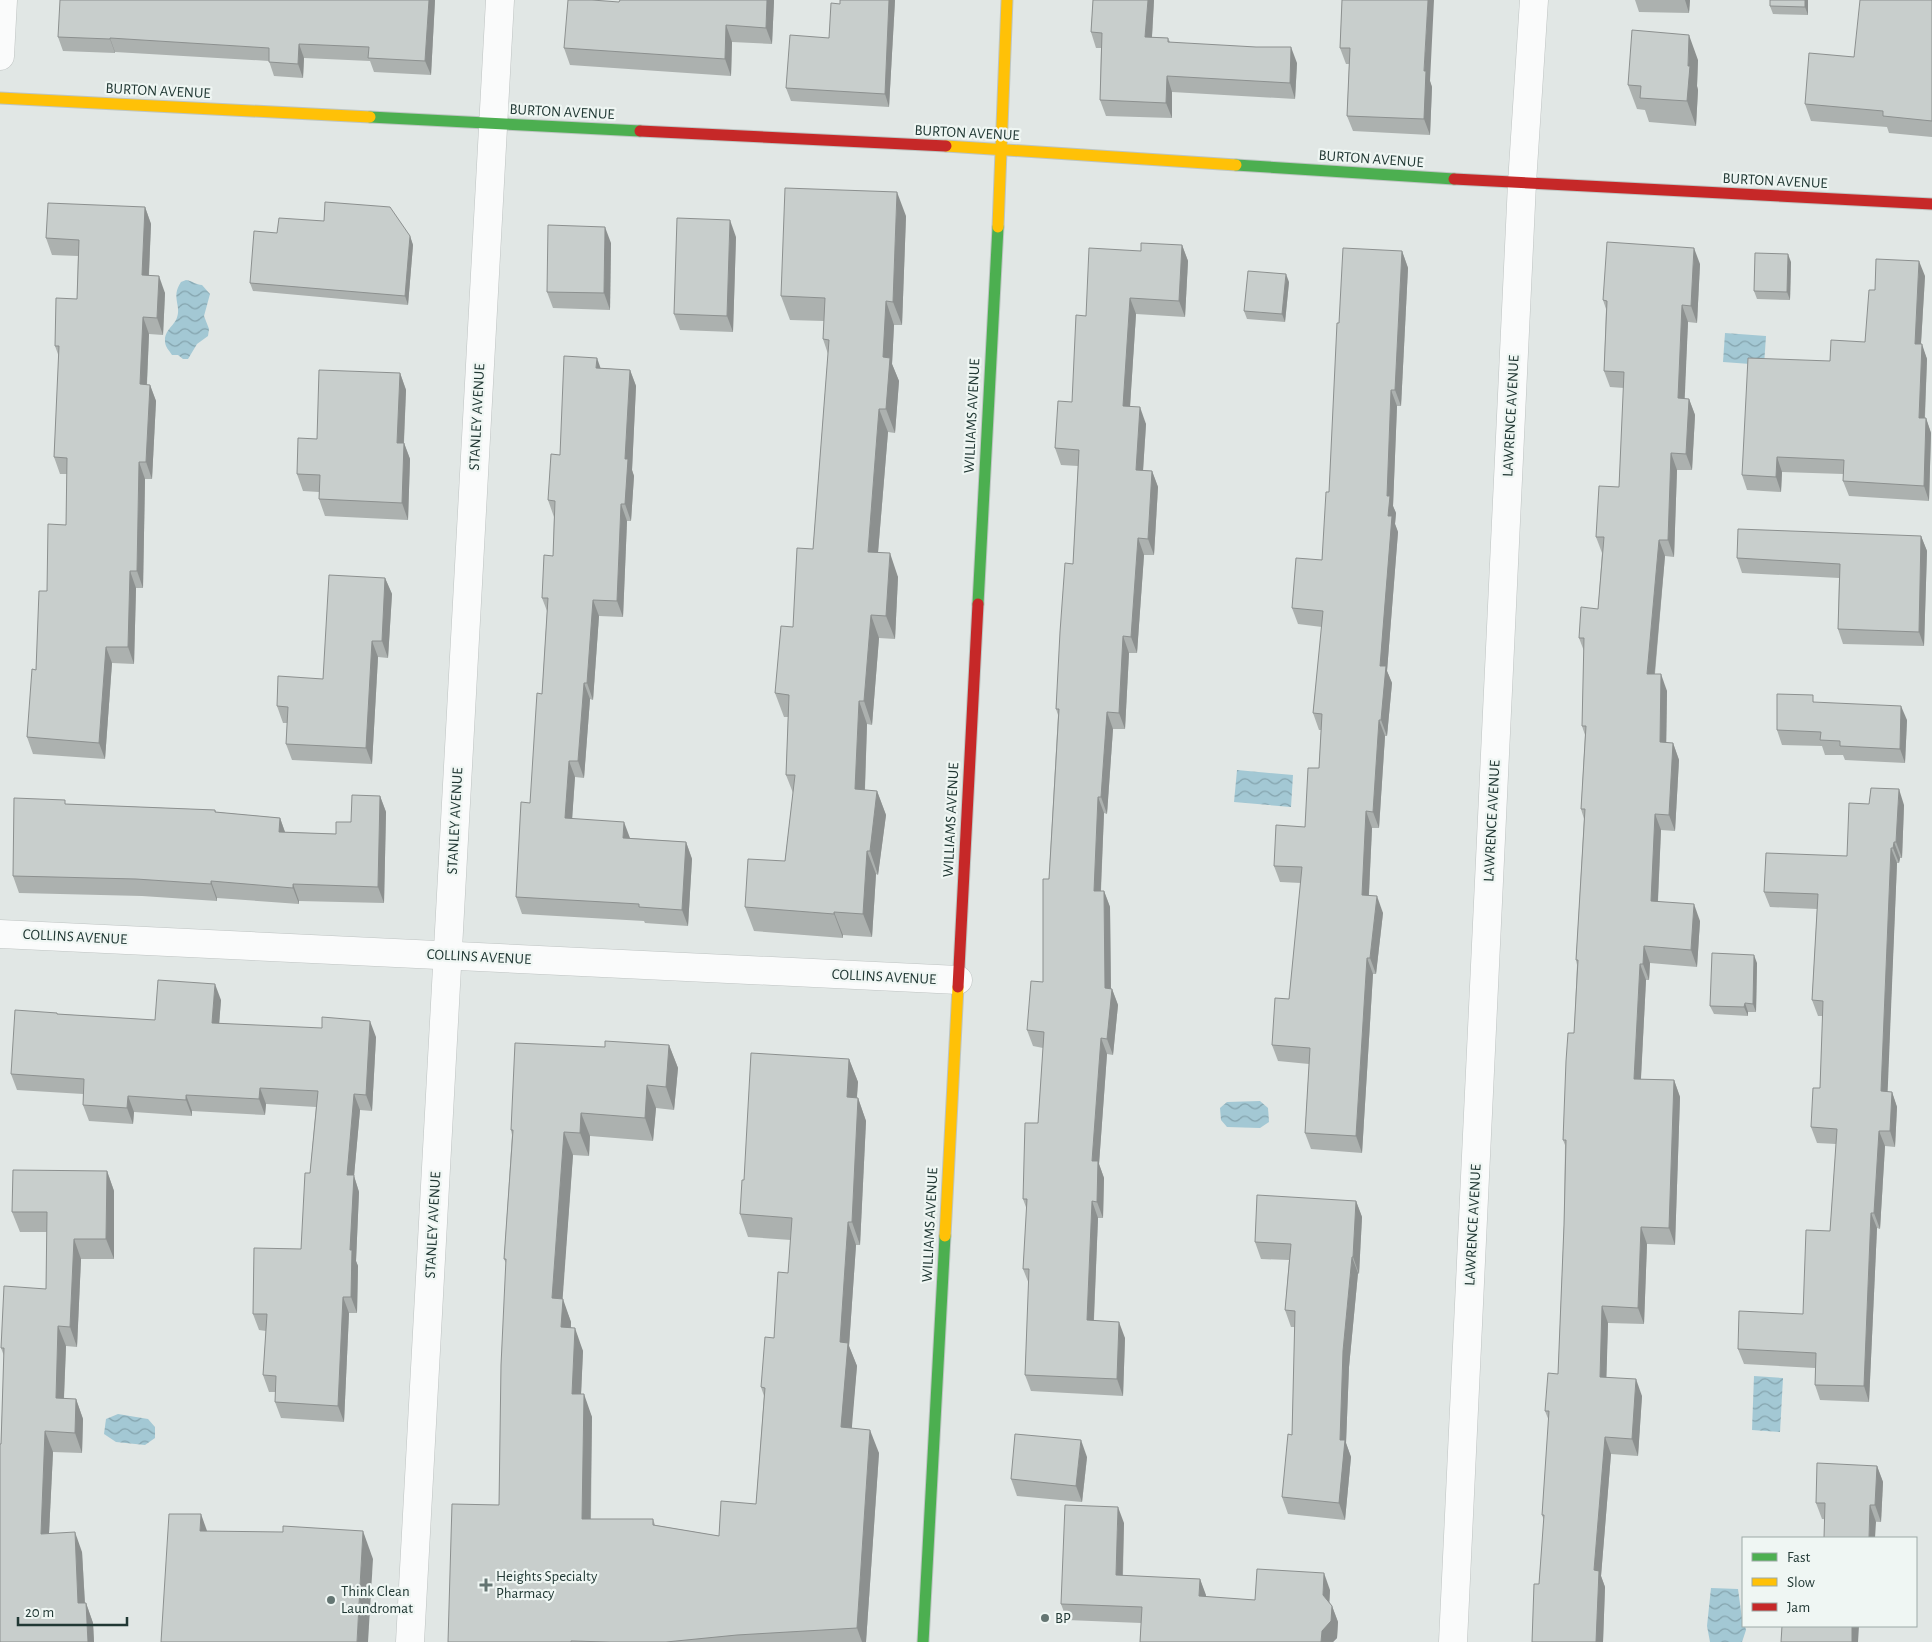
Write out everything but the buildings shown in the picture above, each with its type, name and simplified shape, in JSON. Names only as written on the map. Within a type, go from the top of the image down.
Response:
[{"type":"street","points":[[0,56],[3,0]]},
{"type":"street","name":"STANLEY AVENUE","points":[[410,1642],[500,0]]},
{"type":"street","name":"WILLIAMS AVENUE","points":[[923,1642],[1002,150],[1007,0]]},
{"type":"street","name":"LAWRENCE AVENUE","points":[[1453,1642],[1522,183],[1534,0]]},
{"type":"street","name":"BURTON AVENUE","points":[[0,98],[1002,150],[1522,183],[1932,204]]},
{"type":"street","name":"COLLINS AVENUE","points":[[0,934],[958,980]]},
{"type":"water","points":[[186,280],[202,285],[210,294],[204,316],[209,329],[208,336],[197,344],[188,359],[183,359],[178,355],[172,355],[166,345],[165,338],[178,315],[176,297],[178,288],[181,282]]},
{"type":"water","points":[[1725,333],[1766,336],[1764,365],[1723,362]]},
{"type":"water","points":[[1237,770],[1293,775],[1291,807],[1234,802]]},
{"type":"water","points":[[1260,1101],[1268,1108],[1269,1122],[1260,1128],[1227,1127],[1221,1120],[1220,1108],[1227,1102]]},
{"type":"water","points":[[1754,1376],[1783,1378],[1780,1432],[1752,1430]]},
{"type":"water","points":[[118,1414],[148,1419],[155,1427],[155,1438],[145,1445],[116,1442],[104,1434],[106,1419]]},
{"type":"water","points":[[1711,1588],[1738,1589],[1742,1627],[1745,1627],[1746,1630],[1742,1642],[1710,1642],[1707,1626]]},
{"type":"traffic: fast","points":[[370,117],[640,131]]},
{"type":"traffic: fast","points":[[1236,165],[1454,179]]},
{"type":"traffic: fast","points":[[978,604],[998,227]]},
{"type":"traffic: fast","points":[[923,1642],[945,1236]]},
{"type":"traffic: slow","points":[[998,227],[1007,0]]},
{"type":"traffic: slow","points":[[0,98],[370,117]]},
{"type":"traffic: slow","points":[[946,146],[1236,165]]},
{"type":"traffic: slow","points":[[945,1236],[958,987]]},
{"type":"traffic: jam","points":[[640,131],[946,146]]},
{"type":"traffic: jam","points":[[1454,179],[1932,204]]},
{"type":"traffic: jam","points":[[958,987],[978,604]]},
{"type":"place","name":"Heights Specialty Pharmacy","points":[[486,1585]]},
{"type":"place","name":"Think Clean Laundromat","points":[[331,1600]]},
{"type":"place","name":"BP","points":[[1045,1618]]}]
